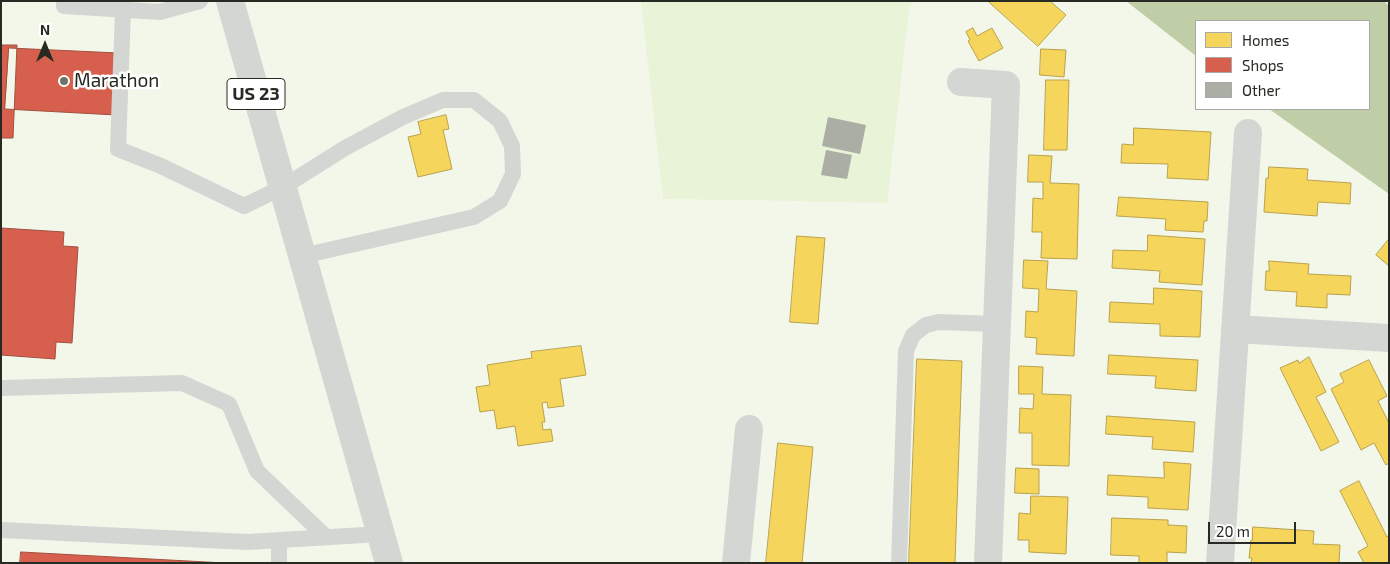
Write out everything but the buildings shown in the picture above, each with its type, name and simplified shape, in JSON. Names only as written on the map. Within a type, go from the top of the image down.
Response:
[{"type":"main road","name":"US 23","points":[[230,1],[389,563]]},
{"type":"main road","points":[[961,82],[1006,85],[988,563]]},
{"type":"main road","points":[[1220,563],[1248,133]]},
{"type":"main road","points":[[1235,329],[1389,338]]},
{"type":"main road","points":[[736,563],[749,429]]},
{"type":"lane","points":[[64,1],[64,6],[160,12],[200,1]]},
{"type":"lane","points":[[123,10],[118,149],[161,166],[244,206],[283,187],[345,148],[403,117],[443,100],[474,100],[500,120],[512,146],[513,174],[500,201],[474,217],[302,256]]},
{"type":"lane","points":[[899,563],[906,351],[913,334],[926,325],[939,322],[997,324]]},
{"type":"lane","points":[[1,388],[182,383],[229,404],[257,471],[326,538]]},
{"type":"lane","points":[[1,530],[248,542],[380,534]]},
{"type":"lane","points":[[279,540],[280,563]]},
{"type":"shaded area","points":[[641,1],[914,1],[909,9],[887,203],[663,199]]},
{"type":"shaded area","points":[[1126,1],[1384,1],[1389,6],[1389,194],[1270,110],[1370,110],[1370,20],[1195,20],[1195,55]]},
{"type":"place","name":"Marathon","points":[[64,81]]}]
